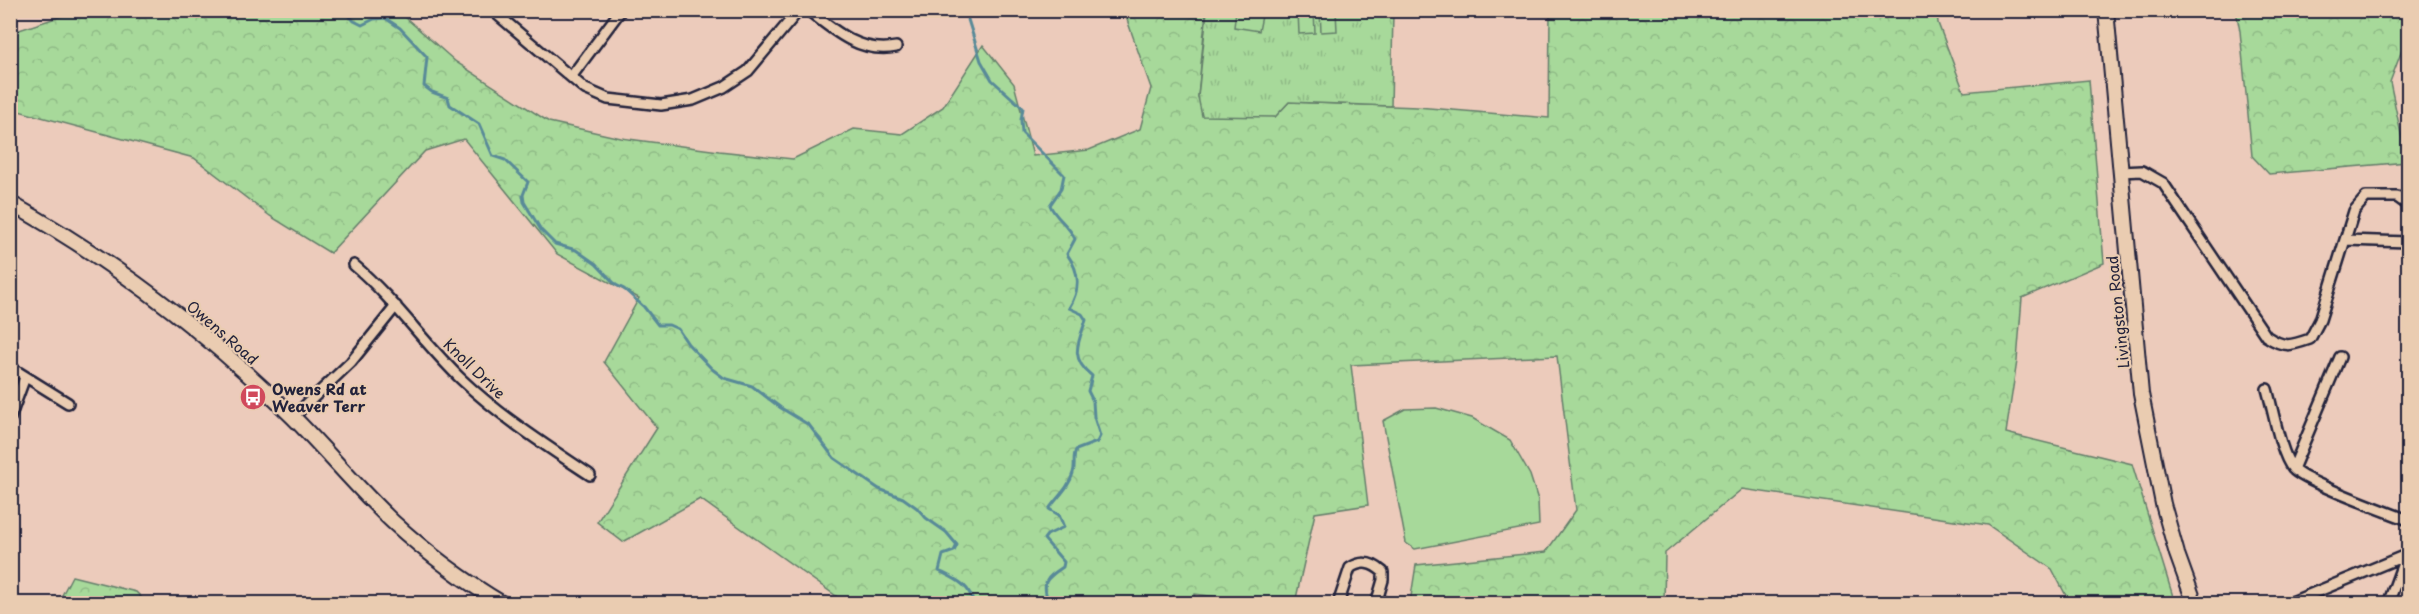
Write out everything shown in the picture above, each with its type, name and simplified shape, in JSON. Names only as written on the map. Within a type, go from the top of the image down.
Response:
[{"type":"street","points":[[492,10],[585,89],[608,99],[662,105],[693,100],[724,87],[748,71],[799,10]]},
{"type":"street","points":[[571,77],[621,10]]},
{"type":"street","points":[[808,10],[849,40],[872,48],[896,47]]},
{"type":"street","name":"Livingston Road","points":[[2106,10],[2139,372],[2147,429],[2163,504],[2177,555],[2195,603]]},
{"type":"street","points":[[2120,172],[2142,171],[2163,183],[2266,336],[2276,343],[2289,346],[2310,339],[2320,320],[2354,211],[2366,197],[2397,197],[2409,205]]},
{"type":"street","name":"Owens Road","points":[[10,203],[96,254],[159,299],[219,349],[293,417],[393,522],[434,558],[497,602]]},
{"type":"street","points":[[2346,240],[2409,242]]},
{"type":"street","name":"Knoll Drive","points":[[354,265],[377,284],[460,378],[490,405],[544,445],[590,475]]},
{"type":"street","points":[[293,417],[351,362],[396,306]]},
{"type":"street","points":[[2293,469],[2340,357]]},
{"type":"street","points":[[10,367],[68,403]]},
{"type":"street","points":[[10,418],[25,377]]},
{"type":"street","points":[[2267,388],[2283,447],[2293,469],[2310,480],[2409,520]]},
{"type":"street","points":[[2287,603],[2407,553]]},
{"type":"street","points":[[2388,603],[2407,553]]},
{"type":"street","points":[[1338,603],[1350,568],[1365,562],[1383,572],[1376,603]]},
{"type":"green space","points":[[77,11],[398,11],[456,62],[549,122],[621,138],[793,159],[854,129],[902,134],[943,107],[983,45],[1014,84],[1033,156],[1089,150],[1140,129],[1151,88],[1124,11],[1206,11],[1198,97],[1275,117],[1289,102],[1417,107],[1549,118],[1550,11],[1937,11],[1938,23],[1964,92],[2089,80],[2104,263],[2022,298],[2017,361],[2006,433],[2132,464],[2175,603],[2070,603],[2052,569],[1988,525],[1742,489],[1665,553],[1664,603],[1410,603],[1416,565],[1546,552],[1576,510],[1557,356],[1351,365],[1368,505],[1315,513],[1295,603],[1261,603],[1195,594],[1192,604],[846,603],[700,499],[623,542],[597,522],[657,428],[604,362],[639,298],[557,254],[464,139],[425,151],[330,253],[270,216],[194,158],[11,109],[10,33]]},
{"type":"green space","points":[[1207,11],[1449,11],[1393,13],[1391,106],[1289,102],[1275,117],[1202,116],[1198,97]]},
{"type":"green space","points":[[1236,11],[1263,11],[1259,31],[1234,27]]},
{"type":"green space","points":[[1298,11],[1314,11],[1315,33],[1299,34]]},
{"type":"green space","points":[[1320,11],[1336,11],[1337,31],[1321,32]]},
{"type":"green space","points":[[2236,11],[2408,11],[2408,34],[2390,82],[2407,162],[2269,174],[2252,156]]},
{"type":"green space","points":[[1436,408],[1472,418],[1510,440],[1530,475],[1538,500],[1539,525],[1415,549],[1406,543],[1383,421],[1405,409]]},
{"type":"green space","points":[[72,576],[136,592],[147,603],[58,603]]},
{"type":"waterway","points":[[344,10],[354,21],[362,25],[374,19],[385,18],[400,28],[427,57],[424,86],[448,98],[450,105],[479,124],[493,156],[505,160],[528,182],[523,195],[524,202],[541,230],[555,244],[576,250],[596,264],[616,285],[644,307],[658,325],[669,325],[678,329],[688,344],[712,369],[724,378],[752,386],[809,425],[834,458],[879,489],[903,498],[946,532],[957,545],[954,551],[943,555],[939,571],[966,587],[973,604]]},
{"type":"waterway","points":[[965,10],[981,61],[992,80],[1023,108],[1022,133],[1064,175],[1061,189],[1050,205],[1075,239],[1067,254],[1077,274],[1076,294],[1069,308],[1082,314],[1086,320],[1077,350],[1080,363],[1092,376],[1088,391],[1093,401],[1094,417],[1100,436],[1097,442],[1076,450],[1071,478],[1049,509],[1059,515],[1064,527],[1047,535],[1044,539],[1064,562],[1063,567],[1046,582],[1045,591],[1049,604]]},
{"type":"place","name":"Owens Rd at Weaver Terr","points":[[253,397]]}]
